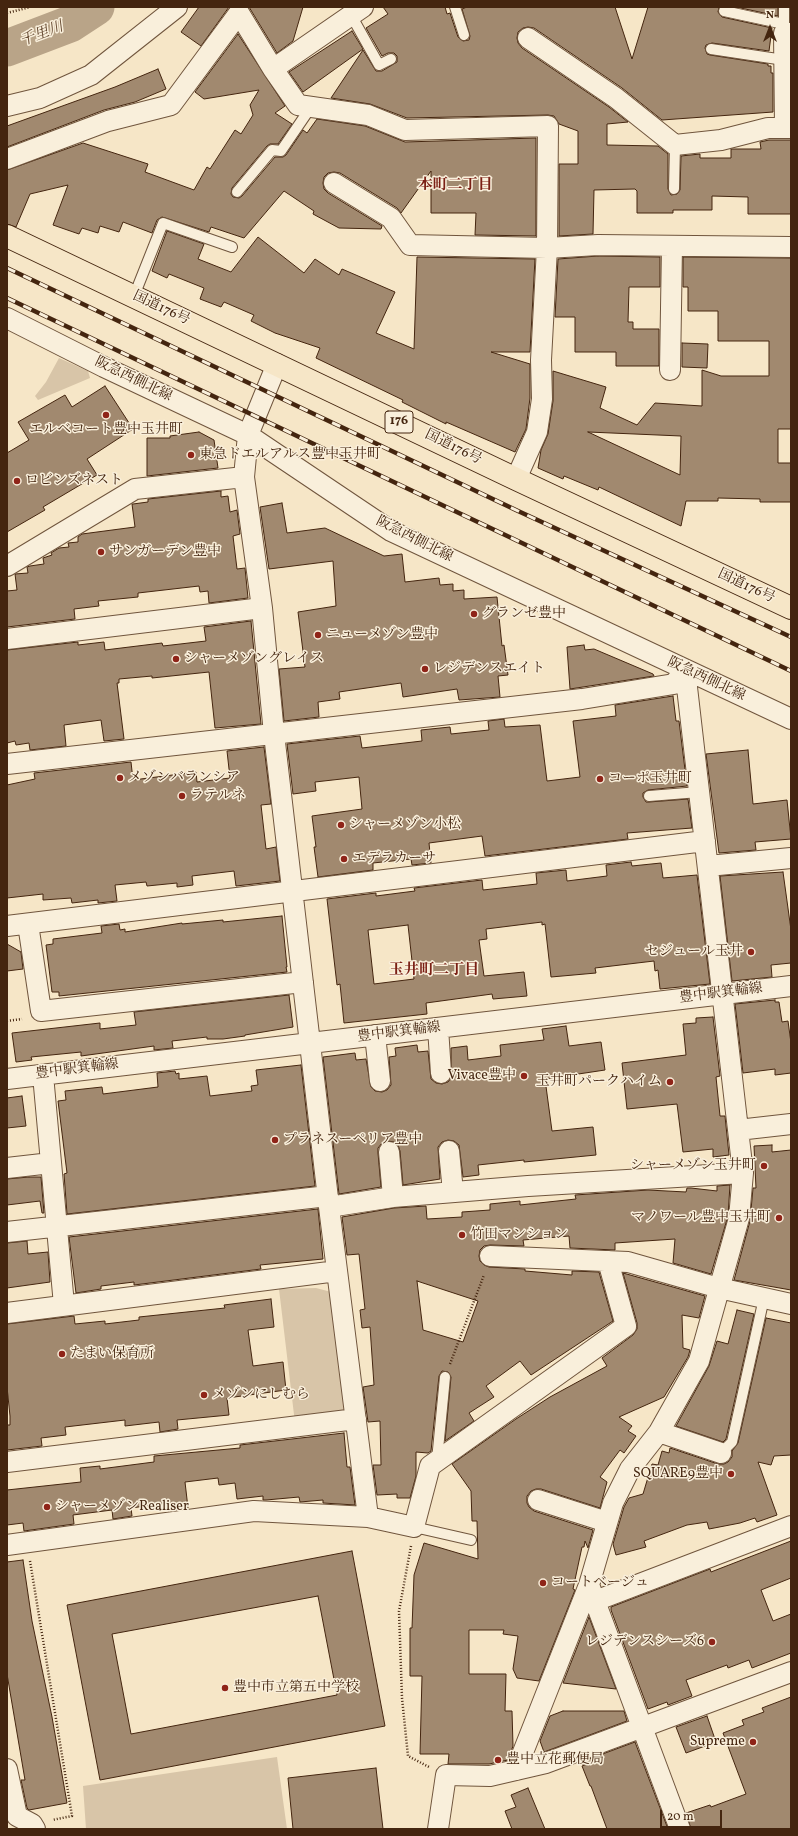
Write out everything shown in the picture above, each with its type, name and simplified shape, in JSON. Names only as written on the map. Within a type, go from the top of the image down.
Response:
[{"type":"highway","name":"国道176号","points":[[7,236],[516,479],[791,608]]},
{"type":"street","points":[[7,106],[40,98],[91,75],[177,7]]},
{"type":"street","points":[[273,68],[357,11]]},
{"type":"street","points":[[7,158],[108,121],[171,105],[239,13],[298,105],[368,115],[405,130],[548,126],[547,248],[541,360],[542,399],[537,432],[516,479]]},
{"type":"street","points":[[528,38],[616,98],[675,145],[721,140],[768,128],[788,128],[784,60],[786,30]]},
{"type":"street","points":[[334,183],[391,218],[410,245],[547,248],[598,245],[791,247]]},
{"type":"street","points":[[670,370],[672,246]]},
{"type":"street","name":"阪急西側北線","points":[[7,318],[104,367],[248,435],[391,531],[791,719]]},
{"type":"street","points":[[277,364],[248,435],[244,477],[262,608],[274,734],[328,1201],[368,1517]]},
{"type":"street","points":[[7,566],[135,488],[244,477]]},
{"type":"street","points":[[7,639],[262,608]]},
{"type":"street","points":[[7,764],[582,699],[674,684],[685,670]]},
{"type":"street","points":[[516,1770],[592,1593],[607,1522],[613,1503],[630,1469],[659,1432],[699,1361],[739,1218],[743,1173],[721,993],[685,670]]},
{"type":"street","points":[[7,926],[705,841]]},
{"type":"street","points":[[708,866],[791,858]]},
{"type":"street","points":[[28,924],[41,1011],[303,982]]},
{"type":"street","name":"豊中駅箕輪線","points":[[7,1079],[311,1044],[721,993],[791,986]]},
{"type":"street","points":[[438,1028],[441,1073]]},
{"type":"street","points":[[375,1035],[380,1081]]},
{"type":"street","points":[[43,1075],[64,1305]]},
{"type":"street","points":[[738,1130],[791,1124]]},
{"type":"street","points":[[449,1151],[453,1192]]},
{"type":"street","points":[[389,1152],[393,1197]]},
{"type":"street","points":[[7,1168],[51,1163]]},
{"type":"street","points":[[7,1232],[328,1201],[528,1186],[743,1173]]},
{"type":"street","points":[[490,1256],[628,1262],[719,1288],[791,1304]]},
{"type":"street","points":[[7,1545],[254,1512],[368,1517],[414,1527],[430,1466],[626,1326],[608,1261]]},
{"type":"street","points":[[7,1313],[337,1271]]},
{"type":"street","points":[[7,1462],[356,1419]]},
{"type":"street","points":[[659,1432],[721,1453]]},
{"type":"street","points":[[538,1500],[607,1522]]},
{"type":"street","points":[[592,1593],[791,1526]]},
{"type":"street","points":[[592,1593],[680,1829]]},
{"type":"street","points":[[438,1829],[446,1775],[490,1776],[546,1763],[791,1672]]},
{"type":"street","points":[[7,1769],[17,1816],[34,1826]]},
{"type":"lane","points":[[455,7],[464,36]]},
{"type":"lane","points":[[726,7],[724,11],[786,30],[784,7]]},
{"type":"lane","points":[[357,11],[380,65],[391,59]]},
{"type":"lane","points":[[711,49],[784,60]]},
{"type":"lane","points":[[236,192],[272,150],[281,151],[311,107]]},
{"type":"lane","points":[[674,189],[675,145]]},
{"type":"lane","points":[[134,296],[163,223],[232,247]]},
{"type":"lane","points":[[649,796],[699,792]]},
{"type":"lane","points":[[721,1453],[732,1442],[764,1298]]},
{"type":"lane","points":[[438,1460],[445,1377]]},
{"type":"lane","points":[[414,1527],[471,1540]]},
{"type":"path","points":[[7,13],[30,7]]},
{"type":"path","points":[[445,1377],[490,1256]]},
{"type":"path","points":[[414,1527],[399,1611],[402,1698],[408,1756],[446,1775]]},
{"type":"path","points":[[27,1543],[72,1816],[34,1826]]},
{"type":"shaded area","points":[[59,358],[88,371],[90,378],[38,400],[35,396],[46,382]]},
{"type":"shaded area","points":[[316,1288],[335,1293],[351,1412],[295,1423],[279,1289]]},
{"type":"shaded area","points":[[277,1757],[287,1829],[86,1829],[83,1786]]},
{"type":"building","points":[[199,7],[229,7],[201,46],[181,32]]},
{"type":"building","points":[[249,7],[303,7],[293,41],[277,53]]},
{"type":"building","points":[[383,7],[445,7],[447,14],[450,13],[458,37],[463,41],[469,40],[470,36],[462,9],[467,7],[615,7],[632,59],[648,7],[719,7],[718,12],[722,17],[772,28],[769,51],[712,43],[706,45],[705,48],[707,54],[710,55],[768,64],[768,66],[771,66],[771,73],[773,73],[773,112],[662,120],[622,88],[534,28],[523,28],[518,32],[517,38],[518,43],[522,48],[609,107],[628,122],[607,124],[607,145],[658,146],[668,154],[668,189],[671,195],[677,194],[680,190],[681,156],[700,154],[700,158],[731,158],[731,149],[761,149],[760,142],[769,140],[791,140],[791,214],[748,214],[748,197],[712,196],[712,210],[673,210],[673,213],[637,213],[637,191],[635,189],[594,190],[593,234],[559,236],[559,164],[578,164],[578,131],[559,124],[554,116],[407,118],[370,104],[331,98],[363,50],[376,71],[382,71],[397,62],[397,56],[394,53],[388,53],[382,56],[366,28],[388,14]]},
{"type":"building","points":[[736,7],[778,7],[778,16]]},
{"type":"building","points":[[352,31],[363,49],[303,92],[289,72]]},
{"type":"building","points":[[238,34],[285,106],[275,113],[292,124],[278,144],[270,144],[267,146],[232,188],[231,194],[233,197],[239,198],[242,196],[275,157],[283,157],[286,155],[303,130],[307,133],[317,119],[365,126],[405,142],[536,138],[536,236],[475,235],[476,213],[431,213],[431,171],[401,213],[397,208],[340,173],[328,173],[324,177],[324,189],[328,193],[382,226],[381,229],[339,228],[313,214],[314,211],[284,191],[244,238],[211,227],[209,232],[162,217],[157,220],[152,233],[123,222],[119,232],[100,226],[98,233],[82,228],[79,234],[53,225],[68,185],[30,194],[16,227],[7,224],[7,170],[83,143],[148,164],[145,172],[194,190],[207,167],[210,169],[235,130],[241,134],[253,115],[250,105],[259,90],[204,99],[195,92]]},
{"type":"building","points":[[158,69],[166,89],[135,102],[104,110],[7,147],[7,126],[115,87]]},
{"type":"building","points":[[167,231],[204,244],[198,259],[231,272],[258,237],[304,273],[315,259],[339,275],[342,269],[395,292],[376,333],[414,349],[417,257],[535,259],[530,352],[491,352],[530,364],[530,398],[526,429],[515,452],[446,422],[446,424],[402,402],[403,400],[316,358],[320,348],[275,333],[251,321],[254,315],[224,302],[221,307],[200,299],[204,288],[169,274],[167,278],[152,271]]},
{"type":"building","points":[[598,256],[660,257],[660,287],[629,287],[628,322],[633,322],[633,329],[659,329],[659,366],[616,366],[616,352],[575,352],[575,317],[555,317],[558,259]]},
{"type":"building","points":[[683,257],[791,258],[791,429],[778,429],[778,463],[791,463],[791,502],[760,502],[760,499],[718,498],[718,501],[686,501],[681,526],[599,487],[598,490],[564,476],[563,479],[538,468],[541,450],[548,434],[553,401],[553,371],[606,387],[600,408],[637,425],[655,403],[702,406],[702,370],[721,376],[769,376],[769,341],[718,341],[718,311],[688,311],[688,287],[683,287]],"holes":[[[588,432],[681,436],[680,475]]]},
{"type":"building","points":[[682,343],[708,344],[707,368],[682,367]]},
{"type":"building","points":[[105,386],[133,429],[87,459],[97,475],[43,507],[45,510],[7,532],[7,453],[29,440],[18,422],[65,395],[72,407]]},
{"type":"building","name":"東急ドエルアルス豊中玉井町","points":[[199,432],[214,440],[218,468],[147,476],[147,438],[170,438],[170,436]]},
{"type":"building","points":[[221,491],[221,497],[228,496],[230,512],[237,510],[240,534],[233,536],[237,569],[245,568],[248,598],[209,603],[208,591],[200,592],[199,586],[138,593],[138,597],[98,601],[99,606],[74,609],[75,619],[7,627],[7,591],[17,590],[15,574],[28,573],[27,567],[44,564],[43,558],[52,555],[51,553],[59,548],[69,547],[68,543],[78,542],[78,537],[82,534],[135,527],[132,504],[148,502],[148,499]]},
{"type":"building","points":[[282,503],[287,533],[325,528],[384,556],[402,554],[405,582],[439,578],[440,585],[453,584],[453,591],[464,590],[464,599],[497,597],[502,646],[504,645],[508,675],[498,676],[500,697],[459,700],[457,689],[403,697],[401,683],[339,692],[340,699],[318,702],[319,717],[284,721],[279,669],[305,667],[298,612],[336,606],[333,561],[269,569],[260,507]]},
{"type":"building","points":[[251,621],[261,724],[215,728],[209,672],[152,678],[152,676],[119,679],[119,683],[117,683],[124,739],[104,741],[101,720],[64,725],[66,746],[30,750],[29,743],[16,745],[15,741],[7,743],[7,650],[78,642],[78,645],[104,642],[105,650],[162,643],[163,646],[206,641],[204,627]]},
{"type":"building","points":[[584,645],[585,650],[594,649],[653,674],[654,676],[570,689],[567,647]]},
{"type":"building","points":[[673,696],[676,721],[679,721],[687,786],[648,790],[643,793],[643,797],[646,802],[688,799],[692,828],[627,833],[628,839],[485,856],[482,836],[429,843],[431,863],[412,865],[411,859],[373,863],[373,870],[318,877],[312,816],[362,809],[359,777],[315,782],[316,791],[293,794],[287,744],[360,736],[362,748],[422,741],[421,730],[450,727],[451,734],[489,730],[488,721],[504,719],[505,727],[540,725],[547,781],[580,777],[573,721],[616,716],[615,705]]},
{"type":"building","points":[[264,747],[271,804],[261,805],[266,849],[276,847],[280,881],[236,886],[234,871],[192,876],[193,885],[177,887],[177,883],[147,886],[146,882],[115,885],[117,901],[98,903],[98,900],[72,903],[71,898],[43,900],[43,894],[7,898],[7,785],[35,779],[34,773],[131,762],[133,780],[196,772],[197,782],[230,778],[227,751]]},
{"type":"building","points":[[748,750],[753,804],[787,800],[791,839],[755,842],[756,850],[719,853],[706,754]]},
{"type":"building","points":[[631,862],[632,866],[661,863],[663,878],[697,875],[710,984],[660,989],[658,970],[655,971],[654,961],[595,968],[596,973],[551,977],[545,924],[542,925],[542,922],[486,929],[487,939],[479,940],[484,976],[524,972],[527,996],[493,999],[492,994],[426,1003],[427,1014],[344,1023],[340,984],[337,985],[327,899],[376,893],[376,896],[415,891],[414,888],[482,880],[483,890],[537,884],[536,873],[566,870],[567,881],[607,876],[606,865]],"holes":[[[408,925],[414,979],[374,984],[368,930]]]},
{"type":"building","points":[[783,872],[791,930],[791,963],[771,965],[772,977],[732,981],[720,876]]},
{"type":"building","points":[[282,916],[287,972],[59,996],[59,992],[52,992],[46,945],[53,944],[53,939],[102,933],[101,926],[119,924],[120,930],[125,929],[125,932],[182,923],[223,920],[223,922]]},
{"type":"building","points":[[7,944],[21,952],[23,969],[7,971]]},
{"type":"building","points":[[289,995],[293,1027],[223,1039],[207,1039],[207,1037],[172,1041],[173,1048],[154,1050],[154,1046],[81,1056],[81,1052],[31,1057],[32,1060],[16,1062],[12,1033],[100,1023],[100,1029],[136,1025],[134,1012]]},
{"type":"building","points":[[775,1000],[775,1002],[779,1002],[782,1022],[788,1021],[791,1043],[791,1073],[775,1075],[775,1069],[743,1073],[735,1004]]},
{"type":"building","name":"玉井町パークハイム","points":[[713,1017],[720,1076],[716,1077],[720,1116],[725,1116],[729,1155],[713,1157],[713,1149],[683,1152],[677,1104],[627,1109],[622,1063],[686,1055],[683,1024],[696,1023],[696,1018]]},
{"type":"building","points":[[566,1026],[569,1046],[601,1042],[605,1070],[545,1079],[552,1131],[593,1127],[596,1155],[478,1165],[479,1175],[463,1177],[459,1145],[454,1141],[448,1140],[442,1142],[438,1147],[440,1179],[403,1185],[400,1151],[398,1145],[394,1142],[388,1141],[382,1143],[378,1148],[381,1187],[339,1194],[323,1057],[355,1053],[356,1060],[366,1059],[371,1087],[375,1091],[382,1092],[387,1090],[391,1085],[389,1057],[396,1056],[395,1048],[417,1045],[418,1052],[428,1051],[431,1079],[436,1083],[442,1084],[448,1082],[451,1078],[451,1048],[467,1046],[468,1060],[501,1056],[500,1045],[544,1040],[542,1029]]},
{"type":"building","name":"プラネスーペリア豊中","points":[[301,1065],[315,1186],[67,1214],[64,1174],[67,1173],[58,1101],[66,1100],[65,1091],[102,1087],[103,1094],[158,1087],[157,1073],[175,1071],[176,1074],[179,1073],[179,1079],[207,1076],[210,1096],[252,1091],[251,1086],[258,1085],[256,1070]]},
{"type":"building","points":[[22,1096],[26,1126],[7,1128],[7,1098]]},
{"type":"building","points":[[772,1145],[772,1152],[791,1150],[791,1290],[734,1280],[750,1221],[753,1188],[756,1188],[754,1146]]},
{"type":"building","points":[[41,1177],[44,1213],[42,1213],[40,1201],[7,1205],[7,1179]]},
{"type":"building","points":[[730,1185],[728,1216],[711,1274],[673,1263],[675,1239],[615,1243],[615,1250],[570,1248],[569,1236],[523,1240],[524,1246],[484,1246],[480,1250],[480,1261],[489,1267],[525,1269],[525,1271],[572,1275],[572,1271],[599,1272],[613,1321],[531,1375],[520,1361],[486,1386],[494,1397],[469,1413],[474,1421],[445,1441],[451,1377],[448,1372],[442,1371],[439,1376],[431,1451],[428,1453],[416,1452],[416,1476],[410,1498],[397,1498],[397,1494],[377,1495],[373,1465],[381,1465],[380,1421],[368,1422],[363,1387],[374,1385],[370,1327],[362,1328],[360,1310],[365,1309],[359,1254],[347,1255],[342,1217],[394,1208],[426,1206],[427,1219],[462,1217],[462,1212],[490,1210],[490,1204],[520,1201],[520,1205],[576,1199],[575,1195],[648,1190],[686,1192],[687,1188],[691,1188],[717,1191],[717,1186]],"holes":[[[417,1281],[478,1301],[463,1342],[423,1330]]]},
{"type":"building","points":[[318,1209],[323,1259],[260,1265],[261,1269],[134,1285],[134,1282],[101,1286],[101,1289],[76,1293],[69,1237]]},
{"type":"building","points":[[27,1241],[28,1254],[48,1252],[50,1282],[7,1288],[7,1243]]},
{"type":"building","points":[[623,1273],[705,1296],[699,1318],[682,1315],[683,1348],[690,1350],[688,1357],[664,1397],[619,1417],[632,1426],[628,1431],[636,1436],[624,1453],[620,1450],[600,1477],[607,1482],[600,1508],[541,1489],[531,1491],[527,1496],[527,1503],[534,1511],[593,1530],[588,1548],[585,1541],[584,1547],[582,1547],[573,1589],[575,1590],[539,1681],[517,1678],[513,1669],[518,1636],[503,1634],[504,1630],[469,1630],[469,1674],[506,1674],[505,1711],[512,1711],[513,1746],[508,1760],[489,1764],[448,1764],[449,1754],[420,1754],[422,1676],[410,1676],[410,1628],[412,1628],[414,1575],[424,1543],[478,1559],[477,1521],[472,1521],[471,1491],[452,1464],[550,1397],[607,1366],[602,1358],[633,1335],[637,1329],[637,1323]]},
{"type":"building","points":[[271,1299],[274,1327],[248,1330],[253,1366],[283,1362],[286,1390],[227,1398],[229,1415],[177,1420],[178,1429],[160,1432],[159,1422],[125,1426],[125,1420],[65,1427],[66,1435],[41,1438],[42,1446],[7,1450],[7,1425],[10,1425],[10,1416],[7,1387],[7,1324],[74,1316],[75,1324],[105,1321],[105,1324],[139,1320],[139,1317],[225,1308],[224,1305]]},
{"type":"building","points":[[737,1310],[754,1314],[726,1439],[723,1442],[676,1426],[709,1366],[717,1341],[728,1344]]},
{"type":"building","points":[[766,1318],[791,1323],[791,1455],[774,1456],[771,1465],[758,1462],[777,1515],[757,1522],[755,1518],[740,1523],[709,1529],[707,1522],[687,1525],[644,1541],[646,1547],[616,1555],[613,1544],[624,1507],[629,1498],[643,1494],[652,1464],[658,1465],[662,1451],[669,1453],[670,1448],[718,1464],[728,1462],[732,1457],[732,1451],[738,1443]]},
{"type":"building","points":[[344,1433],[347,1467],[350,1467],[355,1505],[323,1503],[323,1500],[300,1502],[299,1497],[263,1500],[263,1496],[237,1499],[235,1483],[219,1485],[218,1478],[185,1482],[188,1508],[168,1511],[167,1503],[131,1508],[132,1516],[113,1519],[112,1510],[73,1515],[74,1524],[24,1531],[23,1523],[7,1525],[7,1490],[81,1482],[80,1468],[100,1466],[100,1469],[154,1462],[154,1456],[240,1448],[240,1445]]},
{"type":"building","points":[[791,1541],[791,1578],[761,1590],[773,1621],[791,1614],[791,1653],[752,1668],[749,1660],[728,1668],[727,1665],[686,1680],[692,1696],[668,1705],[667,1702],[648,1709],[611,1607],[710,1569],[711,1572]]},
{"type":"building","points":[[352,1551],[385,1726],[100,1780],[67,1605]],"holes":[[[318,1596],[337,1695],[131,1734],[112,1634]]]},
{"type":"building","points":[[23,1560],[32,1621],[52,1717],[67,1803],[29,1810],[27,1808],[21,1780],[25,1780],[7,1674],[7,1562]]},
{"type":"building","points":[[589,1617],[616,1689],[563,1683]]},
{"type":"building","points":[[791,1697],[791,1829],[691,1829],[686,1813],[710,1805],[711,1807],[746,1794],[723,1733],[744,1725],[742,1720],[764,1712],[762,1708]]},
{"type":"building","points":[[563,1711],[624,1711],[627,1721],[544,1752],[540,1741],[550,1716]]},
{"type":"building","points":[[707,1716],[716,1742],[686,1753],[676,1727]]},
{"type":"building","points":[[635,1742],[668,1829],[607,1829],[582,1766],[587,1764],[582,1764],[581,1762]]},
{"type":"building","points":[[376,1768],[383,1829],[293,1829],[288,1778]]},
{"type":"building","points":[[528,1788],[545,1829],[512,1829],[505,1811],[516,1807],[511,1795]]},
{"type":"waterway","name":"千里川","points":[[7,48],[70,24],[96,7]]},
{"type":"railway","points":[[7,268],[518,511],[791,637]]},
{"type":"railway","points":[[7,298],[791,671]]},
{"type":"place","name":"エルベコート豊中玉井町","points":[[106,415]]},
{"type":"place","name":"東急ドエルアルス豊中玉井町","points":[[191,455]]},
{"type":"place","name":"ロビンズネスト","points":[[17,481]]},
{"type":"place","name":"サンガーデン豊中","points":[[101,552]]},
{"type":"place","name":"グランゼ豊中","points":[[474,614]]},
{"type":"place","name":"ニューメゾン豊中","points":[[318,635]]},
{"type":"place","name":"シャーメゾングレイス","points":[[176,659]]},
{"type":"place","name":"レジデンスエイト","points":[[425,669]]},
{"type":"place","name":"メゾンバランシア","points":[[120,778]]},
{"type":"place","name":"コーポ玉井町","points":[[600,779]]},
{"type":"place","name":"ラテルネ","points":[[182,796]]},
{"type":"place","name":"シャーメゾン小松","points":[[341,825]]},
{"type":"place","name":"エデラカーサ","points":[[344,859]]},
{"type":"place","name":"セジュール玉井","points":[[751,952]]},
{"type":"place","name":"Vivace豊中","points":[[524,1076]]},
{"type":"place","name":"玉井町パークハイム","points":[[670,1082]]},
{"type":"place","name":"プラネスーペリア豊中","points":[[275,1140]]},
{"type":"place","name":"シャーメゾン玉井町","points":[[764,1166]]},
{"type":"place","name":"マノワール豊中玉井町","points":[[779,1218]]},
{"type":"place","name":"竹田マンション","points":[[462,1235]]},
{"type":"place","name":"たまい保育所","points":[[62,1354]]},
{"type":"place","name":"メゾンにしむら","points":[[204,1395]]},
{"type":"place","name":"SQUARE9豊中","points":[[731,1474]]},
{"type":"place","name":"シャーメゾンRealiser","points":[[47,1507]]},
{"type":"place","name":"コートベージュ","points":[[543,1583]]},
{"type":"place","name":"レジデンスシーズ6","points":[[712,1642]]},
{"type":"place","name":"豊中市立第五中学校","points":[[225,1688]]},
{"type":"place","name":"Supreme","points":[[753,1742]]},
{"type":"place","name":"豊中立花郵便局","points":[[498,1760]]},
{"type":"district","name":"本町二丁目","points":[[455,186]]},
{"type":"district","name":"玉井町二丁目","points":[[434,971]]}]
